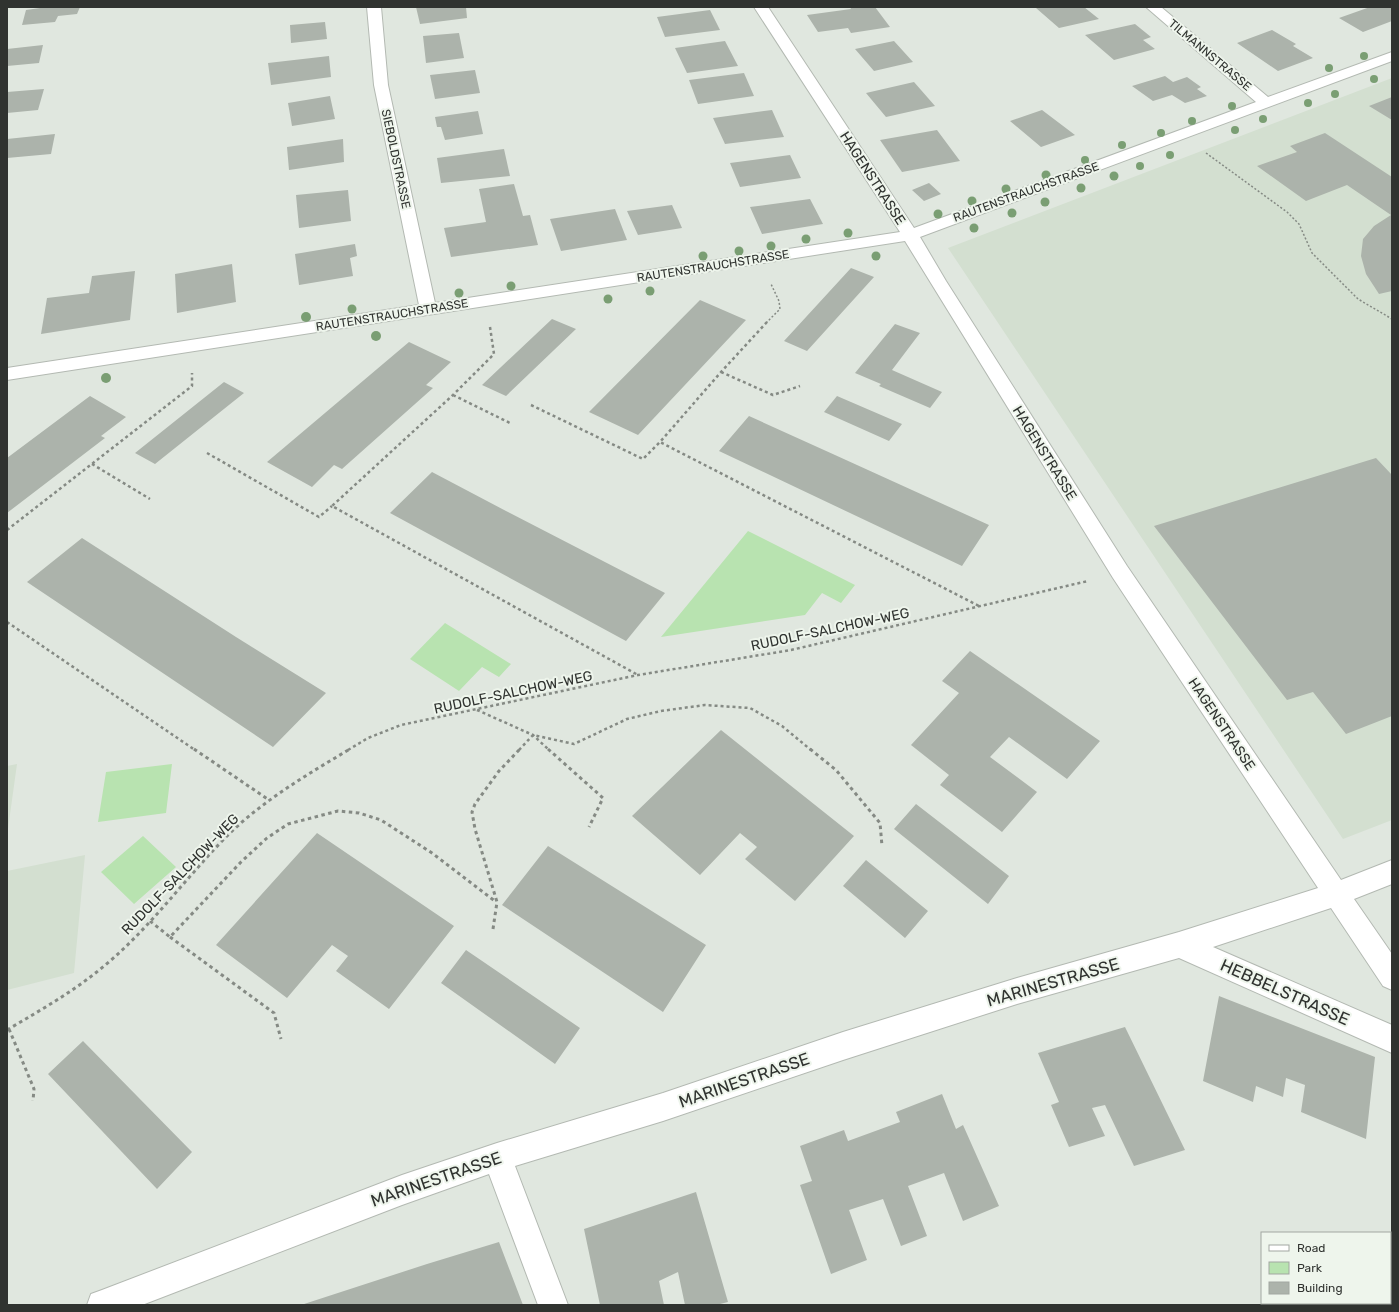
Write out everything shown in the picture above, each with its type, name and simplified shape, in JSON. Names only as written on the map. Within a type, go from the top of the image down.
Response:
[{"type":"street","name":"SIEBOLDSTRASSE","points":[[374,7],[381,85],[428,309]]},
{"type":"street","name":"HAGENSTRASSE","points":[[761,7],[910,235],[937,281],[1120,572],[1336,894]]},
{"type":"street","name":"TILMANNSTRASSE","points":[[1153,7],[1266,103]]},
{"type":"street","name":"RAUTENSTRAUCHSTRASSE","points":[[7,374],[910,235],[1392,56]]},
{"type":"street","name":"MARINESTRASSE","points":[[102,1305],[402,1190],[497,1157],[663,1107],[843,1046],[1017,991],[1179,945],[1336,894],[1392,872]]},
{"type":"street","points":[[1336,894],[1392,977]]},
{"type":"street","name":"HEBBELSTRASSE","points":[[1179,945],[1392,1039]]},
{"type":"street","points":[[497,1157],[553,1305]]},
{"type":"path","points":[[1180,135],[1287,212],[1299,224],[1312,253],[1358,299],[1392,319]]},
{"type":"path","points":[[531,405],[643,459],[780,309],[779,301],[761,259]]},
{"type":"path","points":[[207,453],[319,517],[453,395],[494,354],[486,300]]},
{"type":"path","points":[[7,530],[192,386],[191,346]]},
{"type":"path","points":[[721,372],[774,395],[800,386]]},
{"type":"path","points":[[453,395],[512,424]]},
{"type":"path","points":[[660,442],[980,607]]},
{"type":"path","points":[[92,464],[150,499]]},
{"type":"path","points":[[332,506],[638,675]]},
{"type":"path","name":"RUDOLF-SALCHOW-WEG","points":[[8,1029],[71,992],[111,960],[150,921],[229,834],[269,800],[368,738],[402,726],[638,675],[791,650],[980,607],[1120,572]]},
{"type":"path","points":[[7,622],[269,800]]},
{"type":"path","points":[[477,710],[533,735],[574,744],[627,719],[661,711],[706,705],[750,708],[782,726],[836,770],[880,823],[882,846]]},
{"type":"path","points":[[533,735],[603,798],[589,827]]},
{"type":"path","points":[[493,929],[497,902],[475,829],[472,812],[475,804],[499,771],[533,735]]},
{"type":"path","points":[[170,937],[241,862],[267,838],[288,824],[338,811],[359,813],[381,820],[432,853],[497,902]]},
{"type":"path","points":[[150,921],[274,1013],[282,1039]]},
{"type":"path","points":[[8,1029],[34,1089],[33,1101]]},
{"type":"shaded area","points":[[1392,78],[1392,820],[1343,839],[948,248]]},
{"type":"shaded area","points":[[17,764],[7,836],[7,766]]},
{"type":"shaded area","points":[[85,855],[74,973],[7,990],[7,871]]},
{"type":"green space","points":[[748,531],[855,585],[841,603],[822,593],[805,615],[661,637]]},
{"type":"green space","points":[[445,623],[511,664],[499,677],[482,667],[459,691],[410,659]]},
{"type":"green space","points":[[172,764],[166,813],[98,822],[106,772]]},
{"type":"green space","points":[[143,836],[176,867],[134,904],[101,872]]},
{"type":"building","points":[[41,7],[80,7],[77,14],[58,16],[55,22],[22,25],[26,10]]},
{"type":"building","points":[[416,7],[466,7],[467,18],[420,24]]},
{"type":"building","points":[[850,7],[875,7],[890,27],[851,33],[848,28],[818,32],[807,15],[851,9]]},
{"type":"building","points":[[1084,7],[1099,19],[1059,28],[1036,8]]},
{"type":"building","points":[[1370,7],[1392,7],[1392,21],[1363,32],[1339,18]]},
{"type":"building","points":[[710,10],[720,30],[665,37],[657,17]]},
{"type":"building","points":[[325,22],[327,39],[291,43],[290,25]]},
{"type":"building","points":[[1135,24],[1151,37],[1143,40],[1155,49],[1114,60],[1085,35]]},
{"type":"building","points":[[1272,30],[1296,44],[1293,46],[1313,58],[1278,71],[1237,43]]},
{"type":"building","points":[[459,33],[464,58],[426,63],[423,36]]},
{"type":"building","points":[[725,41],[738,66],[687,73],[675,48]]},
{"type":"building","points":[[894,41],[913,62],[874,71],[855,49]]},
{"type":"building","points":[[43,45],[39,63],[7,66],[7,49]]},
{"type":"building","points":[[329,56],[331,77],[271,85],[268,63]]},
{"type":"building","points":[[475,70],[480,93],[435,99],[430,75]]},
{"type":"building","points":[[744,73],[754,96],[698,104],[689,80]]},
{"type":"building","points":[[1165,76],[1173,82],[1187,77],[1201,87],[1197,89],[1207,96],[1185,103],[1172,95],[1153,101],[1132,86]]},
{"type":"building","points":[[914,82],[935,106],[886,117],[866,93]]},
{"type":"building","points":[[44,89],[38,110],[7,113],[7,92]]},
{"type":"building","points":[[330,96],[335,119],[292,126],[288,103]]},
{"type":"building","points":[[1392,97],[1392,120],[1369,106]]},
{"type":"building","points":[[772,110],[784,137],[725,144],[713,118]]},
{"type":"building","points":[[1042,110],[1075,135],[1041,147],[1010,121]]},
{"type":"building","points":[[478,111],[483,134],[445,140],[441,127],[437,127],[435,117]]},
{"type":"building","points":[[937,130],[960,161],[902,172],[880,140]]},
{"type":"building","points":[[1325,133],[1392,177],[1392,291],[1379,294],[1366,274],[1361,256],[1363,239],[1374,226],[1391,215],[1347,185],[1306,201],[1257,166],[1297,152],[1290,146]]},
{"type":"building","points":[[55,134],[51,154],[7,158],[7,139]]},
{"type":"building","points":[[343,139],[344,162],[289,170],[287,147]]},
{"type":"building","points":[[504,149],[510,176],[441,183],[437,158]]},
{"type":"building","points":[[790,155],[801,178],[740,187],[730,163]]},
{"type":"building","points":[[929,183],[941,194],[924,201],[912,190]]},
{"type":"building","points":[[514,184],[523,216],[530,215],[538,245],[451,257],[444,228],[486,222],[479,189]]},
{"type":"building","points":[[348,190],[351,221],[299,228],[296,195]]},
{"type":"building","points":[[810,199],[823,224],[762,234],[750,207]]},
{"type":"building","points":[[672,205],[682,228],[638,235],[627,211]]},
{"type":"building","points":[[615,209],[627,240],[561,251],[550,219]]},
{"type":"building","points":[[355,244],[357,256],[350,258],[353,276],[299,285],[295,254]]},
{"type":"building","points":[[232,264],[236,302],[177,313],[175,274]]},
{"type":"building","points":[[851,268],[874,277],[807,351],[784,341]]},
{"type":"building","points":[[135,271],[130,320],[41,334],[47,298],[89,293],[92,276]]},
{"type":"building","points":[[700,300],[746,320],[638,435],[589,412]]},
{"type":"building","points":[[552,319],[576,329],[506,396],[482,385]]},
{"type":"building","points":[[895,324],[920,333],[892,370],[942,392],[930,408],[879,386],[881,384],[855,373]]},
{"type":"building","points":[[409,342],[451,362],[426,385],[433,388],[342,469],[334,465],[312,487],[267,462]]},
{"type":"building","points":[[224,382],[244,393],[155,464],[135,453]]},
{"type":"building","points":[[90,396],[126,417],[101,436],[105,438],[7,513],[7,458]]},
{"type":"building","points":[[837,396],[902,424],[889,441],[824,412]]},
{"type":"building","points":[[749,416],[989,525],[962,566],[719,451]]},
{"type":"building","points":[[1376,458],[1392,475],[1392,716],[1346,734],[1313,692],[1287,700],[1154,526]]},
{"type":"building","points":[[432,472],[665,593],[626,641],[390,513]]},
{"type":"building","points":[[82,538],[326,693],[273,747],[27,582]]},
{"type":"building","points":[[970,651],[1100,741],[1067,779],[1009,737],[990,757],[1037,792],[1002,832],[940,785],[949,775],[911,745],[959,693],[942,681]]},
{"type":"building","points":[[721,730],[854,836],[795,901],[745,859],[757,847],[740,833],[700,875],[632,816]]},
{"type":"building","points":[[916,804],[1009,876],[988,904],[894,829]]},
{"type":"building","points":[[317,833],[454,926],[389,1009],[336,971],[348,956],[332,945],[287,998],[216,945]]},
{"type":"building","points":[[548,846],[706,945],[663,1012],[502,905]]},
{"type":"building","points":[[866,860],[928,911],[905,938],[843,886]]},
{"type":"building","points":[[466,950],[580,1028],[555,1064],[441,983]]},
{"type":"building","points":[[1219,996],[1375,1057],[1366,1139],[1301,1112],[1305,1085],[1286,1078],[1283,1097],[1256,1086],[1253,1102],[1203,1081]]},
{"type":"building","points":[[1125,1027],[1185,1150],[1134,1166],[1105,1105],[1092,1108],[1105,1136],[1069,1147],[1051,1105],[1059,1102],[1038,1053]]},
{"type":"building","points":[[83,1041],[192,1152],[157,1189],[48,1074]]},
{"type":"building","points":[[942,1094],[956,1129],[963,1125],[999,1206],[963,1221],[944,1173],[908,1186],[927,1236],[901,1246],[883,1199],[849,1210],[867,1260],[831,1274],[800,1185],[812,1181],[800,1146],[844,1130],[848,1141],[900,1122],[896,1112]]},
{"type":"building","points":[[696,1192],[728,1302],[716,1305],[685,1305],[678,1272],[659,1281],[664,1305],[600,1305],[584,1229]]},
{"type":"building","points":[[499,1242],[523,1305],[301,1305],[427,1264]]}]
